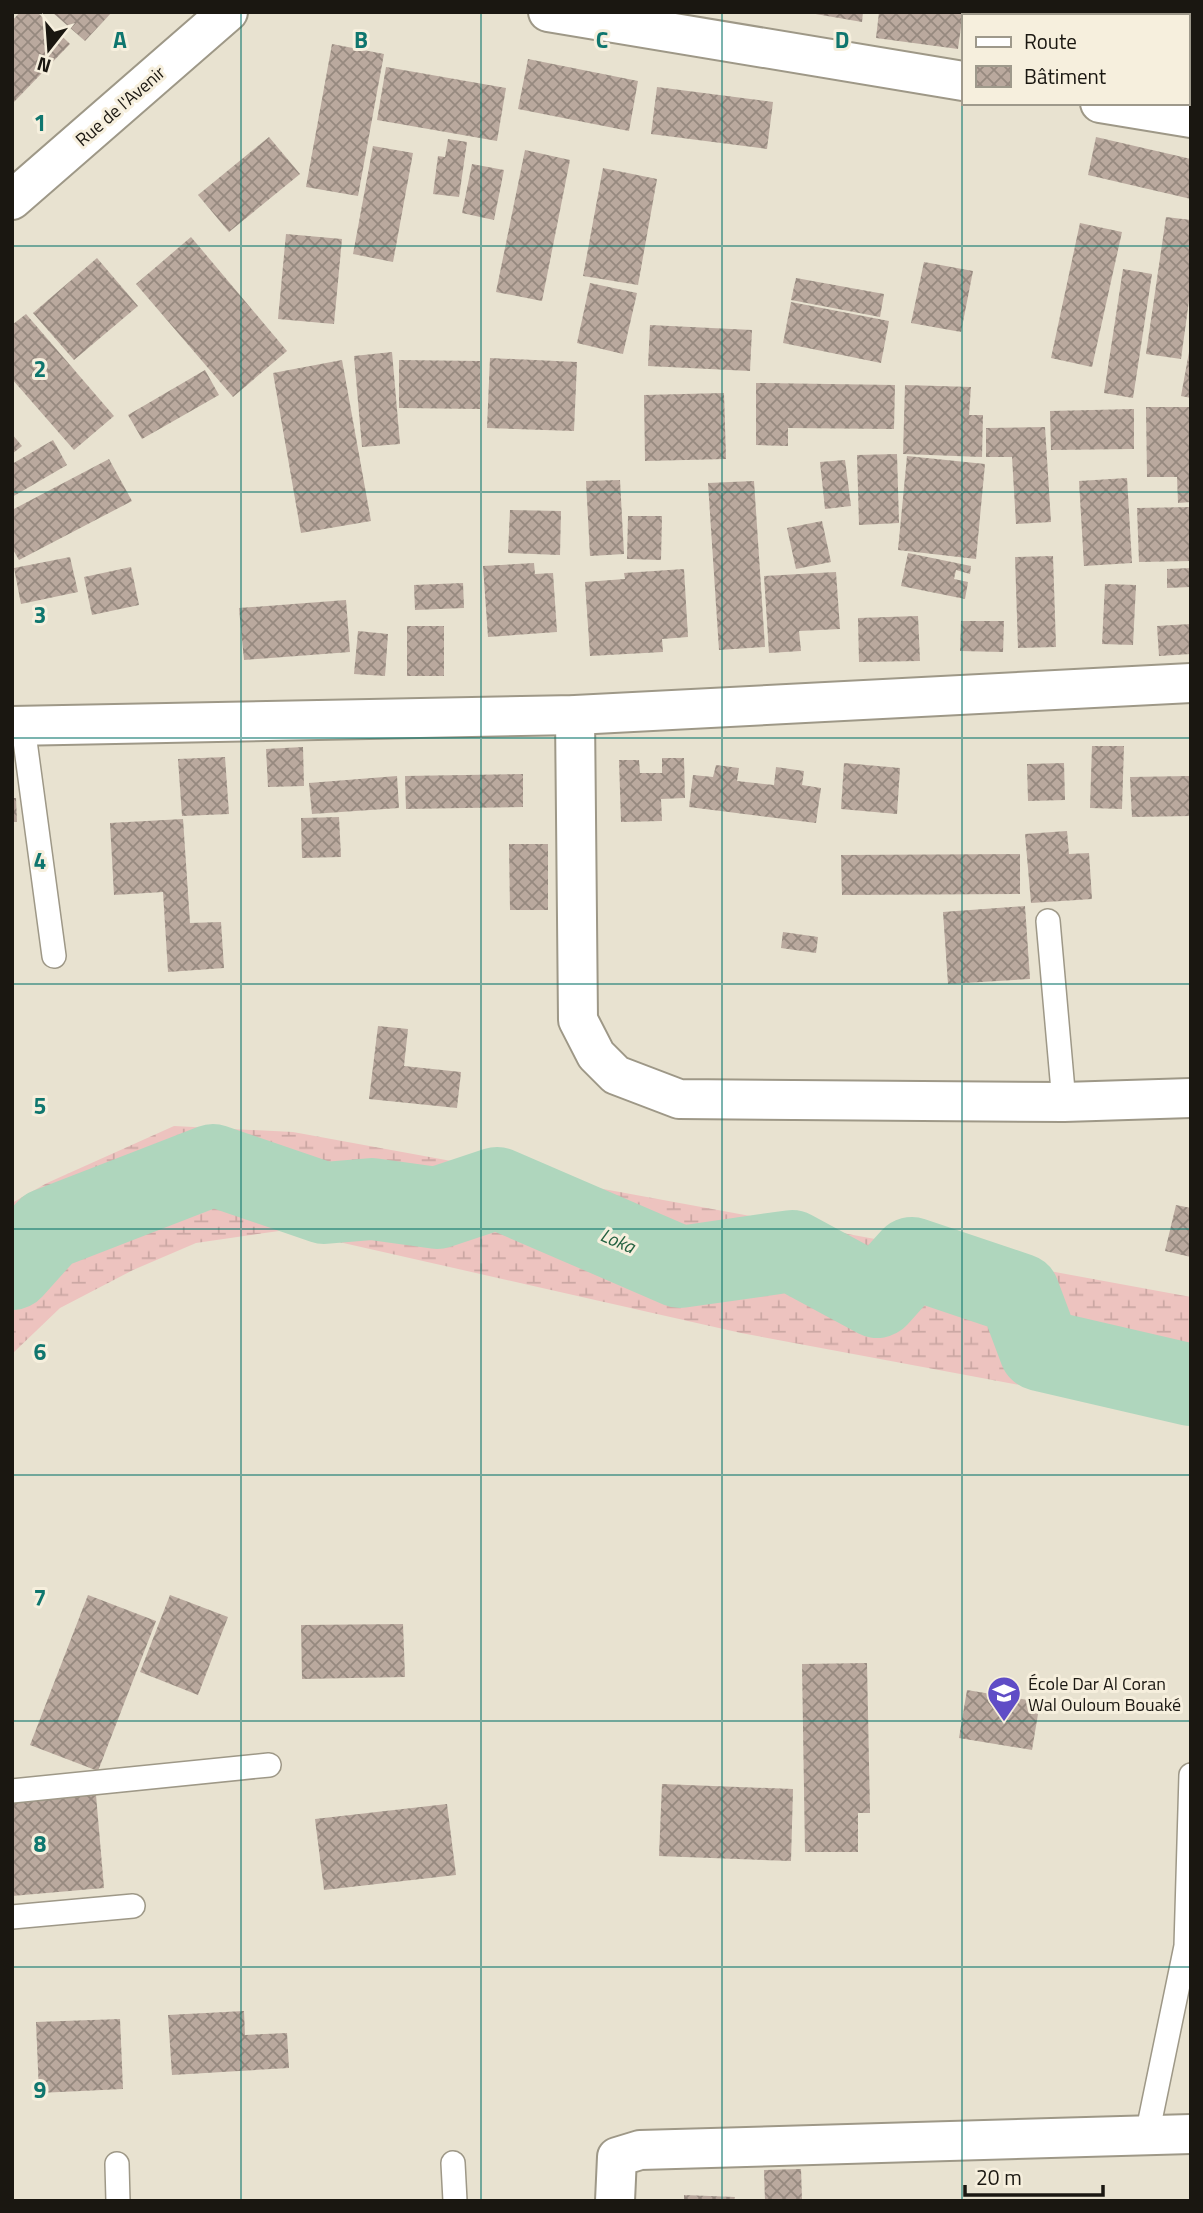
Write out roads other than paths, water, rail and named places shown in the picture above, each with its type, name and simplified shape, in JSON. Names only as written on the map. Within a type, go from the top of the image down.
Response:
[{"type":"street","name":"Rue de l'Avenir","points":[[12,200],[228,12]]},
{"type":"street","points":[[548,12],[962,81]]},
{"type":"street","points":[[1112,105],[1191,118]]},
{"type":"street","points":[[18,726],[575,715],[1191,683]]},
{"type":"street","points":[[575,715],[578,1020],[596,1055],[616,1074],[679,1100],[1064,1102],[1191,1098]]},
{"type":"street","points":[[615,2201],[617,2157],[640,2150],[1191,2134]]},
{"type":"lane","points":[[18,726],[54,956]]},
{"type":"lane","points":[[1048,921],[1064,1102]]},
{"type":"lane","points":[[12,1791],[269,1765]]},
{"type":"lane","points":[[1147,2135],[1186,1946],[1191,1775]]},
{"type":"lane","points":[[12,1917],[133,1906]]},
{"type":"lane","points":[[453,2163],[455,2201]]},
{"type":"lane","points":[[117,2164],[118,2201]]},
{"type":"waterway","name":"Loka","points":[[12,1269],[48,1229],[213,1165],[324,1203],[372,1199],[437,1208],[497,1188],[680,1267],[792,1251],[877,1297],[912,1258],[1019,1294],[1040,1350],[1191,1385]]},
{"type":"place","name":"École Dar Al Coran Wal Ouloum Bouaké","points":[[1004,1723]]}]
